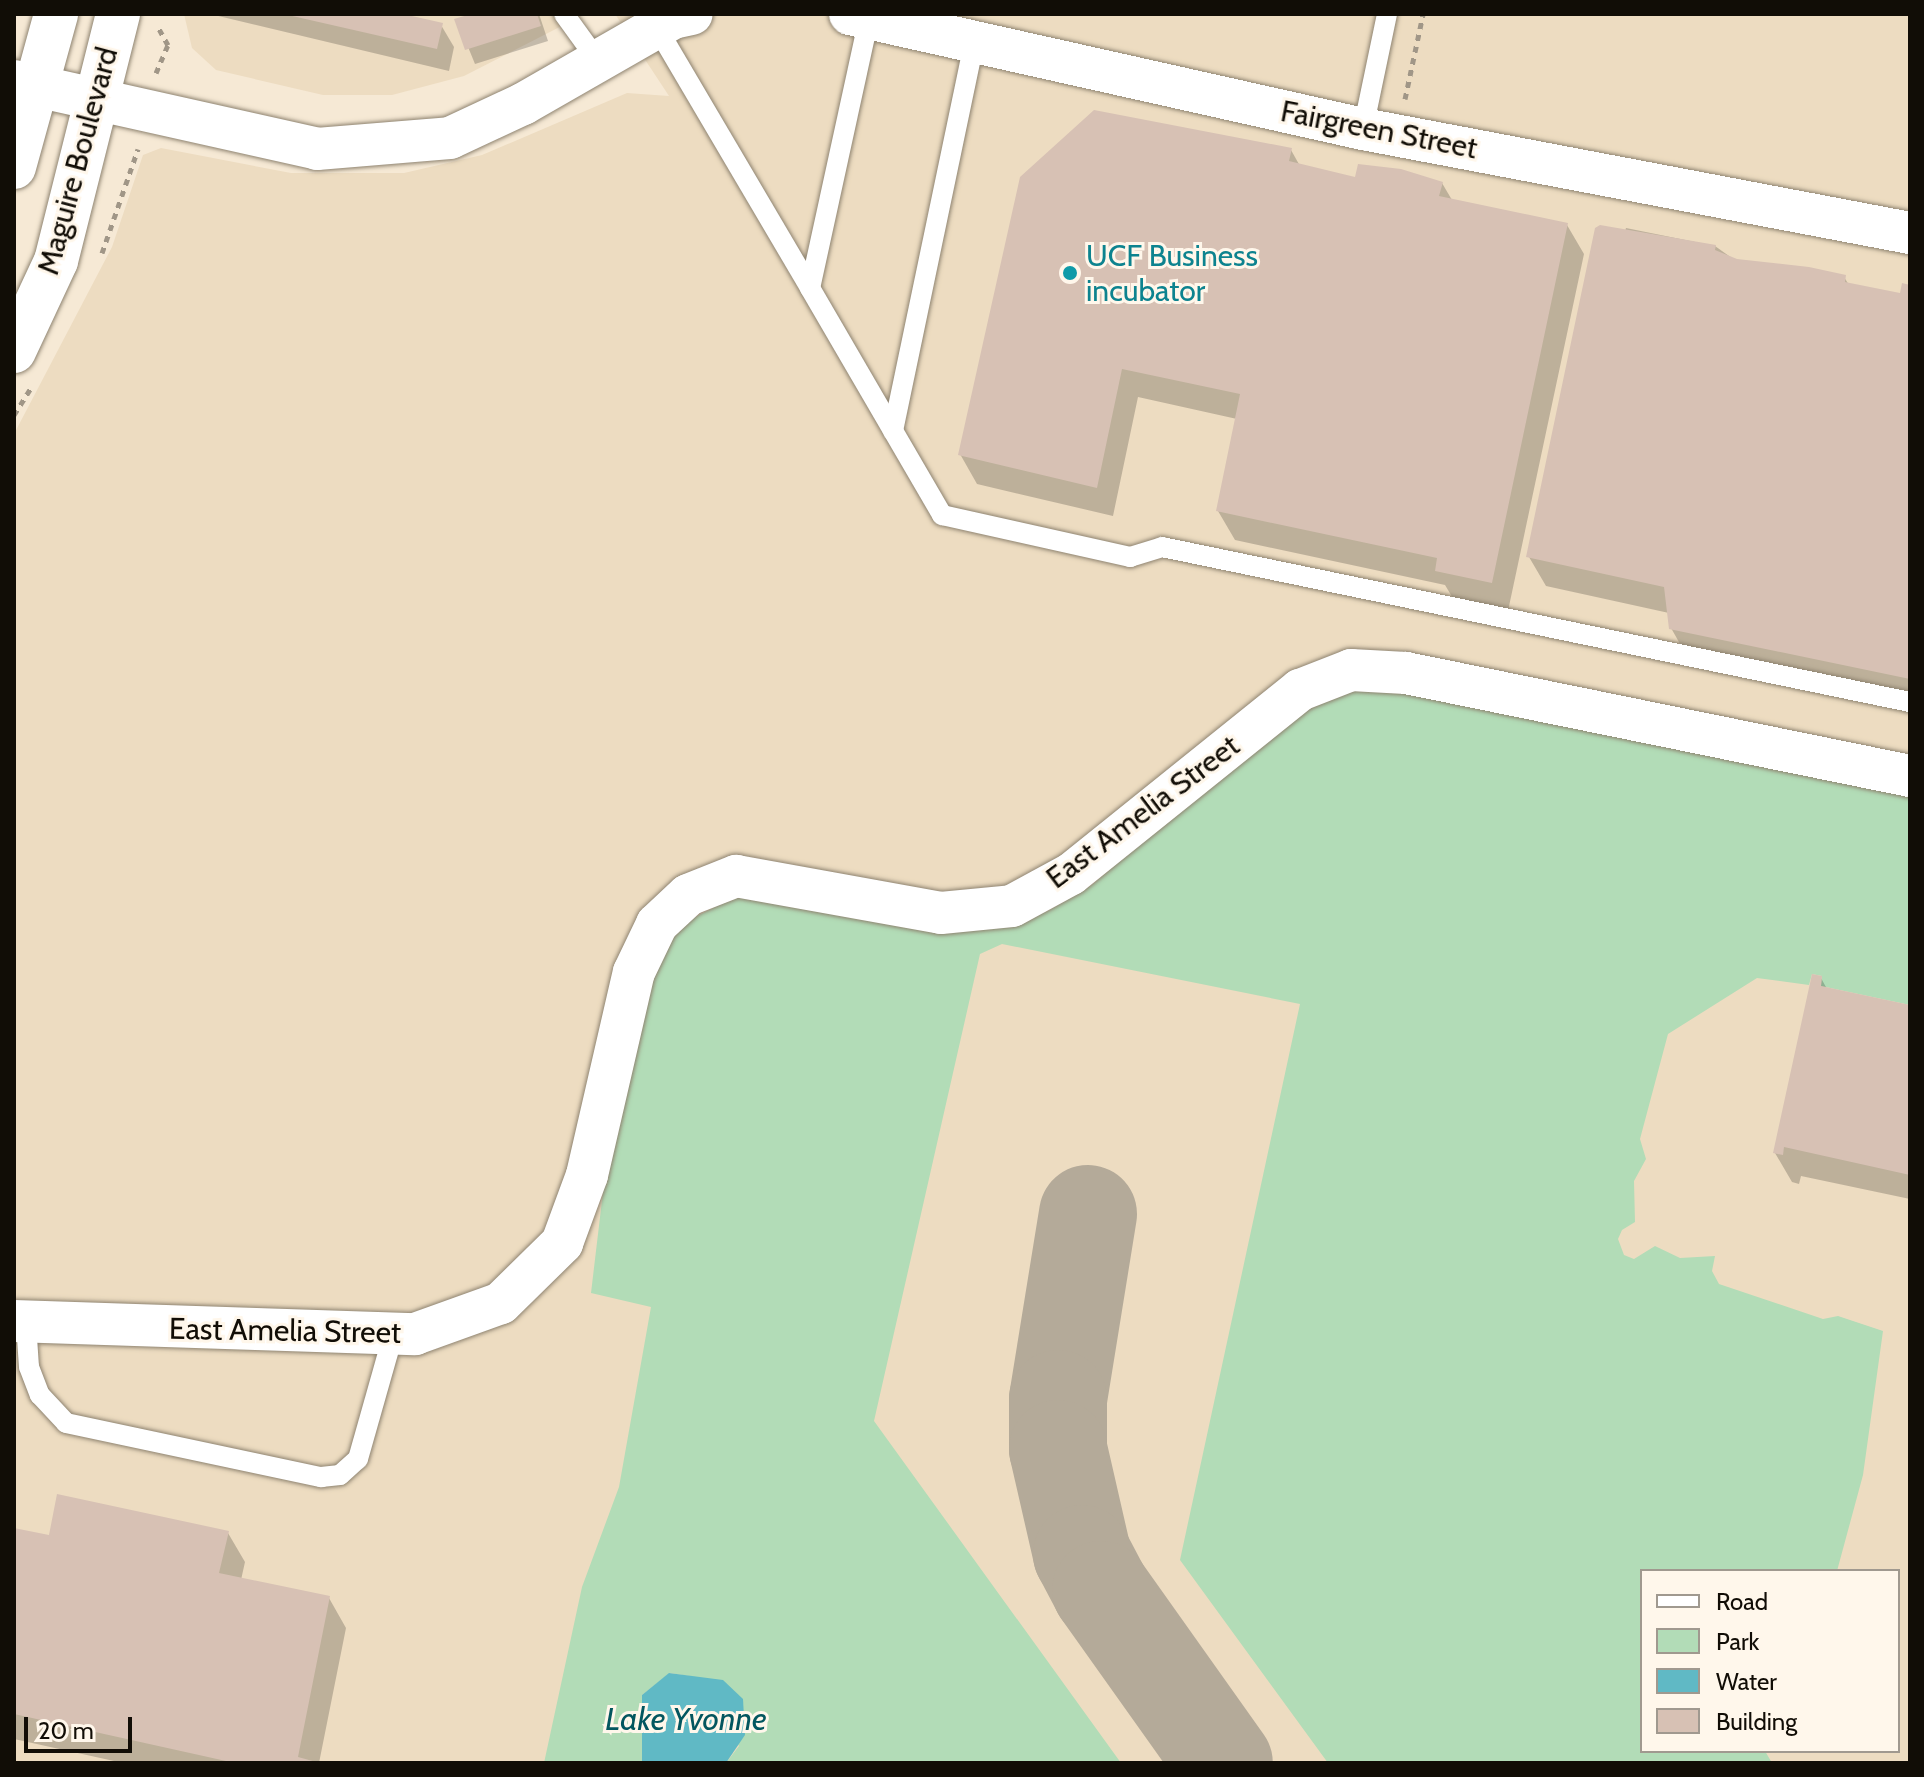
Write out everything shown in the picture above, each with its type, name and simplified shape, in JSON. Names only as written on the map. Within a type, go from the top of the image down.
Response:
[{"type":"main road","name":"Maguire Boulevard","points":[[14,167],[27,83],[56,14]]},
{"type":"main road","name":"Maguire Boulevard","points":[[14,351],[56,261],[118,14]]},
{"type":"street","name":"Fairgreen Street","points":[[860,16],[1380,132],[1910,233]]},
{"type":"street","points":[[27,83],[210,129],[317,149],[450,138],[674,21]]},
{"type":"street","name":"East Amelia Street","points":[[20,1322],[393,1335],[415,1334],[501,1303],[562,1243],[587,1175],[634,972],[657,924],[688,895],[736,876],[941,913],[1012,906],[1071,874],[1300,690],[1351,670],[1406,673],[1910,776]]},
{"type":"lane","points":[[564,14],[598,61]]},
{"type":"lane","points":[[1380,132],[1387,14]]},
{"type":"lane","points":[[810,288],[860,16]]},
{"type":"lane","points":[[674,21],[810,288],[942,515],[1130,557],[1162,547],[1910,702]]},
{"type":"lane","points":[[893,431],[974,43]]},
{"type":"lane","points":[[20,1322],[29,1367],[40,1395],[66,1423],[321,1477],[340,1475],[358,1459],[393,1335]]},
{"type":"path","points":[[154,14],[168,45],[161,55]]},
{"type":"path","points":[[1380,132],[1423,14]]},
{"type":"shaded area","points":[[184,14],[585,14],[464,76],[392,95],[323,95],[216,70],[192,48]]},
{"type":"shaded area","points":[[615,14],[1910,14],[1910,1763],[14,1763],[14,434],[112,247],[143,155],[161,148],[291,173],[404,173],[482,155],[627,93],[669,96]]},
{"type":"green space","points":[[1367,677],[1910,783],[1910,1005],[1821,986],[1822,976],[1812,974],[1809,985],[1757,978],[1668,1034],[1640,1139],[1646,1159],[1634,1181],[1635,1222],[1622,1230],[1618,1239],[1624,1255],[1634,1259],[1655,1246],[1680,1258],[1715,1256],[1712,1271],[1719,1284],[1823,1319],[1838,1316],[1883,1331],[1863,1475],[1838,1569],[1640,1569],[1640,1753],[1766,1753],[1772,1763],[1328,1763],[1180,1560],[1300,1004],[1002,944],[980,954],[874,1421],[1121,1763],[726,1763],[739,1746],[689,1676],[670,1673],[642,1695],[642,1763],[544,1763],[582,1587],[619,1487],[651,1307],[591,1293],[603,1192],[647,987],[662,945],[691,919],[743,893],[1012,923],[1048,911],[1092,885],[1286,717]]},
{"type":"water","name":"Lake Yvonne","points":[[669,1673],[723,1680],[743,1699],[745,1735],[726,1763],[642,1763],[642,1695]]},
{"type":"building","points":[[403,14],[443,23],[437,49],[288,15]]},
{"type":"building","points":[[471,14],[537,14],[541,26],[465,50],[454,19]]},
{"type":"building","points":[[1094,110],[1292,148],[1289,161],[1355,177],[1358,164],[1401,169],[1443,182],[1439,196],[1568,223],[1492,583],[1435,571],[1437,558],[1216,511],[1240,394],[1122,369],[1097,488],[958,455],[1020,177]]},
{"type":"building","points":[[1600,225],[1716,245],[1715,250],[1737,259],[1809,267],[1846,275],[1845,282],[1900,293],[1902,283],[1910,285],[1910,679],[1669,629],[1664,587],[1526,557],[1595,228]]},
{"type":"building","points":[[1812,974],[1822,976],[1821,986],[1910,1005],[1910,1175],[1784,1147],[1783,1155],[1773,1153]]},
{"type":"building","points":[[57,1494],[229,1531],[219,1573],[330,1596],[298,1757],[320,1763],[235,1763],[14,1714],[14,1528],[49,1535]]},
{"type":"taxiway","points":[[1088,1214],[1058,1399],[1058,1449],[1082,1554],[1101,1590],[1224,1763]]},
{"type":"place","name":"UCF Business incubator","points":[[1070,273]]}]
